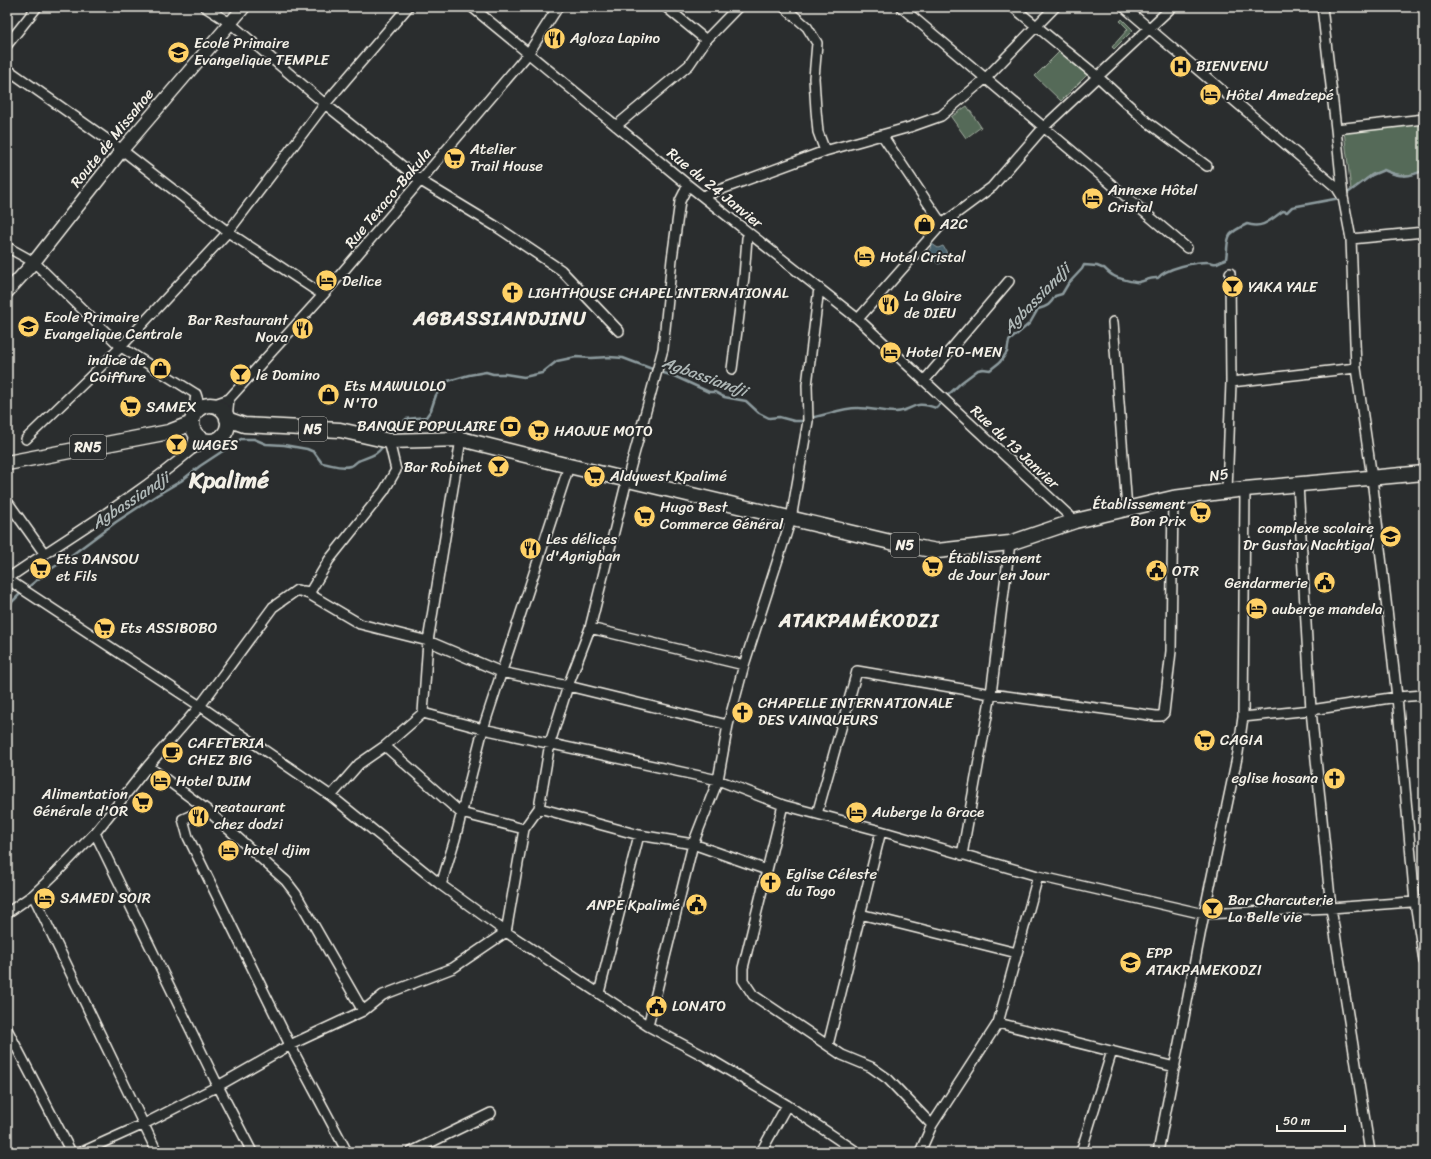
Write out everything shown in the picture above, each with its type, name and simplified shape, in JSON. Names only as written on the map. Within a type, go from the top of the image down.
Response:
[{"type":"main road","name":"Route de Missahoe","points":[[7,292],[34,262],[122,150],[244,7]]},
{"type":"main road","name":"RN5","points":[[203,402],[223,411],[227,419],[244,425],[340,430],[385,440]]},
{"type":"main road","points":[[198,432],[196,411],[203,402]]},
{"type":"main road","points":[[225,434],[227,419]]},
{"type":"main road","name":"RN5","points":[[7,463],[169,432],[198,432],[217,440],[225,434],[244,425]]},
{"type":"main road","name":"N5","points":[[385,440],[461,439],[791,519],[899,544],[937,551],[1010,544],[1075,522],[1173,498],[1245,489],[1424,473]]},
{"type":"street","points":[[7,45],[37,7]]},
{"type":"street","points":[[206,7],[230,23],[325,104],[421,181],[497,227],[561,270],[618,331]]},
{"type":"street","points":[[26,439],[121,347],[228,232],[325,104],[408,7]]},
{"type":"street","name":"Rue du 24 Janvier","points":[[472,7],[688,185],[858,319],[937,393]]},
{"type":"street","name":"Rue Texaco-Bakula","points":[[203,402],[229,399],[323,295],[528,54],[558,7]]},
{"type":"street","points":[[666,7],[706,40]]},
{"type":"street","points":[[616,126],[689,65],[706,40],[738,7]]},
{"type":"street","points":[[784,7],[807,26],[817,43],[814,78],[816,110],[818,132],[825,152]]},
{"type":"street","points":[[901,7],[1187,248]]},
{"type":"street","points":[[1013,7],[1097,76],[1146,121],[1206,166]]},
{"type":"street","points":[[703,196],[825,152],[941,116],[986,78],[1055,7]]},
{"type":"street","points":[[1124,7],[1337,188],[1343,197]]},
{"type":"street","points":[[858,319],[942,224],[992,188],[1044,127],[1172,7]]},
{"type":"street","points":[[1322,7],[1343,197],[1351,239],[1356,368],[1372,478],[1397,696],[1420,901],[1424,961]]},
{"type":"street","points":[[7,69],[122,150],[228,232],[323,295]]},
{"type":"street","points":[[1336,129],[1424,119]]},
{"type":"street","points":[[882,135],[942,224]]},
{"type":"street","points":[[82,1152],[144,1124],[218,1086],[290,1045],[363,1011],[383,995],[453,968],[506,932],[524,829],[539,808],[550,743],[568,686],[590,628],[627,480],[663,349],[672,259],[680,201],[688,185]]},
{"type":"street","points":[[1351,239],[1424,232]]},
{"type":"street","points":[[732,369],[747,238],[750,234]]},
{"type":"street","points":[[7,248],[34,262],[121,347],[203,402]]},
{"type":"street","points":[[1227,491],[1231,382],[1230,273]]},
{"type":"street","points":[[924,381],[1009,281]]},
{"type":"street","points":[[648,1026],[693,844],[718,780],[728,725],[744,665],[791,519],[808,421],[807,385],[819,288]]},
{"type":"street","points":[[1113,322],[1127,509]]},
{"type":"street","points":[[1231,382],[1356,368]]},
{"type":"street","name":"Rue du 13 Janvier","points":[[937,393],[1075,522]]},
{"type":"street","points":[[227,419],[229,399]]},
{"type":"street","points":[[198,432],[192,450],[126,501],[44,553],[7,579],[200,706],[331,796],[441,885],[506,932],[648,1026],[708,1058],[787,1105],[844,1148],[857,1152]]},
{"type":"street","points":[[331,796],[359,764],[385,746],[423,713],[428,641],[461,439]]},
{"type":"street","points":[[7,913],[33,895],[95,833],[148,766],[200,706],[273,607],[297,590],[310,592],[329,560],[384,491],[396,470],[385,440]]},
{"type":"street","points":[[441,885],[483,729],[569,466]]},
{"type":"street","points":[[1298,484],[1311,710],[1330,908],[1370,1152]]},
{"type":"street","points":[[1158,1152],[1176,1067],[1204,914],[1238,753],[1243,717],[1245,489]]},
{"type":"street","points":[[817,814],[857,671],[990,694],[1161,716],[1164,713],[1171,651],[1173,498]]},
{"type":"street","points":[[7,501],[44,553]]},
{"type":"street","points":[[962,855],[990,694],[1010,544]]},
{"type":"street","points":[[297,590],[309,594],[360,624],[428,641],[501,672],[568,686],[728,725]]},
{"type":"street","points":[[590,628],[744,665]]},
{"type":"street","points":[[1243,717],[1311,710],[1397,696],[1424,695]]},
{"type":"street","points":[[423,713],[483,729],[718,780],[783,805],[881,831],[1038,876],[1204,914],[1330,908],[1420,901]]},
{"type":"street","points":[[385,746],[461,813],[524,829]]},
{"type":"street","points":[[148,766],[206,809],[286,881],[296,894],[363,1011]]},
{"type":"street","points":[[783,805],[743,968],[744,980],[753,995],[842,1054],[871,1067],[888,1079],[932,1125]]},
{"type":"street","points":[[539,808],[639,835],[693,844],[767,870]]},
{"type":"street","points":[[206,809],[183,819],[188,837],[290,1045],[347,1152]]},
{"type":"street","points":[[828,1045],[881,831]]},
{"type":"street","points":[[95,833],[218,1086],[252,1152]]},
{"type":"street","points":[[599,993],[639,835]]},
{"type":"street","points":[[920,1152],[932,1125],[998,1023],[1038,876]]},
{"type":"street","points":[[33,895],[157,1152]]},
{"type":"street","points":[[860,914],[1018,953]]},
{"type":"street","points":[[998,1023],[1176,1067]]},
{"type":"street","points":[[7,1029],[71,1152]]},
{"type":"street","points":[[1081,1152],[1112,1051]]},
{"type":"street","points":[[761,1152],[787,1105]]},
{"type":"street","points":[[411,1152],[490,1113]]},
{"type":"green space","points":[[1122,19],[1133,30],[1114,49],[1112,47],[1128,29],[1120,21]]},
{"type":"green space","points":[[1059,52],[1087,75],[1061,101],[1035,76]]},
{"type":"green space","points":[[967,106],[981,127],[966,138],[951,117]]},
{"type":"green space","points":[[1424,121],[1424,170],[1414,174],[1404,175],[1394,174],[1384,170],[1372,174],[1351,190],[1344,131]]},
{"type":"water","points":[[932,244],[938,248],[943,246],[946,251],[947,256],[942,263],[938,264],[928,254]]},
{"type":"waterway","name":"Agbassiandji","points":[[1345,195],[1372,175],[1384,170],[1404,176],[1419,173],[1424,170]]},
{"type":"waterway","name":"Agbassiandji","points":[[946,397],[978,370],[990,370],[1000,362],[1007,352],[1009,341],[1030,323],[1038,309],[1048,305],[1055,296],[1062,294],[1068,284],[1084,265],[1104,268],[1116,277],[1141,282],[1158,278],[1167,271],[1189,264],[1208,262],[1216,263],[1226,259],[1228,241],[1231,234],[1247,224],[1258,225],[1266,223],[1283,211],[1287,212],[1292,207],[1340,198]]},
{"type":"waterway","name":"Agbassiandji","points":[[385,436],[398,428],[406,419],[426,417],[431,410],[436,395],[448,381],[469,375],[486,372],[524,377],[542,373],[557,361],[576,357],[623,358],[655,370]]},
{"type":"waterway","name":"Agbassiandji","points":[[660,372],[674,376],[709,392],[715,392],[724,397],[746,401],[759,413],[769,418],[779,417],[794,421],[806,421]]},
{"type":"waterway","name":"Agbassiandji","points":[[810,418],[852,408],[895,412],[906,410],[917,405],[936,408],[943,401]]},
{"type":"waterway","name":"Agbassiandji","points":[[26,589],[48,571],[116,522],[181,481],[200,466],[241,439],[254,439],[266,444],[307,449],[314,452],[322,463],[343,467],[352,466],[358,461],[373,455],[379,451],[383,444]]},
{"type":"waterway","name":"Agbassiandji","points":[[7,607],[22,592]]},
{"type":"place","name":"Agloza Lapino","points":[[554,38]]},
{"type":"place","name":"Ecole Primaire Evangelique TEMPLE","points":[[178,52]]},
{"type":"place","name":"BIENVENU","points":[[1180,66]]},
{"type":"place","name":"Hôtel Amedzepé","points":[[1210,95]]},
{"type":"place","name":"Atelier Trail House","points":[[454,158]]},
{"type":"place","name":"Annexe Hôtel Cristal","points":[[1092,199]]},
{"type":"place","name":"A2C","points":[[924,224]]},
{"type":"place","name":"Hotel Cristal","points":[[865,257]]},
{"type":"place","name":"Delice","points":[[327,281]]},
{"type":"place","name":"YAKA YALE","points":[[1232,287]]},
{"type":"place","name":"LIGHTHOUSE CHAPEL INTERNATIONAL","points":[[513,293]]},
{"type":"place","name":"La Gloire de DIEU","points":[[889,305]]},
{"type":"place","name":"Ecole Primaire Evangelique Centrale","points":[[28,326]]},
{"type":"place","name":"Bar Restaurant Nova","points":[[303,329]]},
{"type":"place","name":"Hotel FO-MEN","points":[[891,352]]},
{"type":"place","name":"indice de Coiffure","points":[[161,369]]},
{"type":"place","name":"le Domino","points":[[241,375]]},
{"type":"place","name":"Ets MAWULOLO N'TO","points":[[328,395]]},
{"type":"place","name":"SAMEX","points":[[130,407]]},
{"type":"place","name":"BANQUE POPULAIRE","points":[[511,426]]},
{"type":"place","name":"HAOJUE MOTO","points":[[539,431]]},
{"type":"place","name":"WAGES","points":[[177,445]]},
{"type":"place","name":"Bar Robinet","points":[[498,467]]},
{"type":"place","name":"Aldywest Kpalimé","points":[[594,476]]},
{"type":"place","name":"Établissement Bon Prix","points":[[1201,513]]},
{"type":"place","name":"Hugo Best Commerce Général","points":[[644,516]]},
{"type":"place","name":"complexe scolaire Dr Gustav Nachtigal","points":[[1390,537]]},
{"type":"place","name":"Les délices d'Agnigban","points":[[531,548]]},
{"type":"place","name":"Établissement de Jour en Jour","points":[[932,567]]},
{"type":"place","name":"Ets DANSOU et Fils","points":[[40,568]]},
{"type":"place","name":"OTR","points":[[1157,571]]},
{"type":"place","name":"Gendarmerie","points":[[1324,583]]},
{"type":"place","name":"auberge mandela","points":[[1257,609]]},
{"type":"place","name":"Ets ASSIBOBO","points":[[105,628]]},
{"type":"place","name":"CHAPELLE INTERNATIONALE DES VAINQUEURS","points":[[742,712]]},
{"type":"place","name":"CAGIA","points":[[1205,740]]},
{"type":"place","name":"CAFETERIA CHEZ BIG","points":[[173,752]]},
{"type":"place","name":"eglise hosana","points":[[1334,778]]},
{"type":"place","name":"Hotel DJIM","points":[[160,781]]},
{"type":"place","name":"Alimentation Générale d'OR","points":[[143,803]]},
{"type":"place","name":"Auberge la Grace","points":[[857,812]]},
{"type":"place","name":"reataurant chez dodzi","points":[[199,816]]},
{"type":"place","name":"hotel djim","points":[[228,850]]},
{"type":"place","name":"Eglise Céleste du Togo","points":[[770,883]]},
{"type":"place","name":"SAMEDI SOIR","points":[[44,898]]},
{"type":"place","name":"ANPE Kpalimé","points":[[696,905]]},
{"type":"place","name":"Bar Charcuterie La Belle vie","points":[[1213,909]]},
{"type":"place","name":"EPP ATAKPAMEKODZI","points":[[1130,962]]},
{"type":"place","name":"LONATO","points":[[657,1006]]},
{"type":"district","name":"AGBASSIANDJINU","points":[[500,318]]},
{"type":"district","name":"Kpalimé","points":[[229,480]]},
{"type":"district","name":"ATAKPAMÉKODZI","points":[[859,620]]}]
